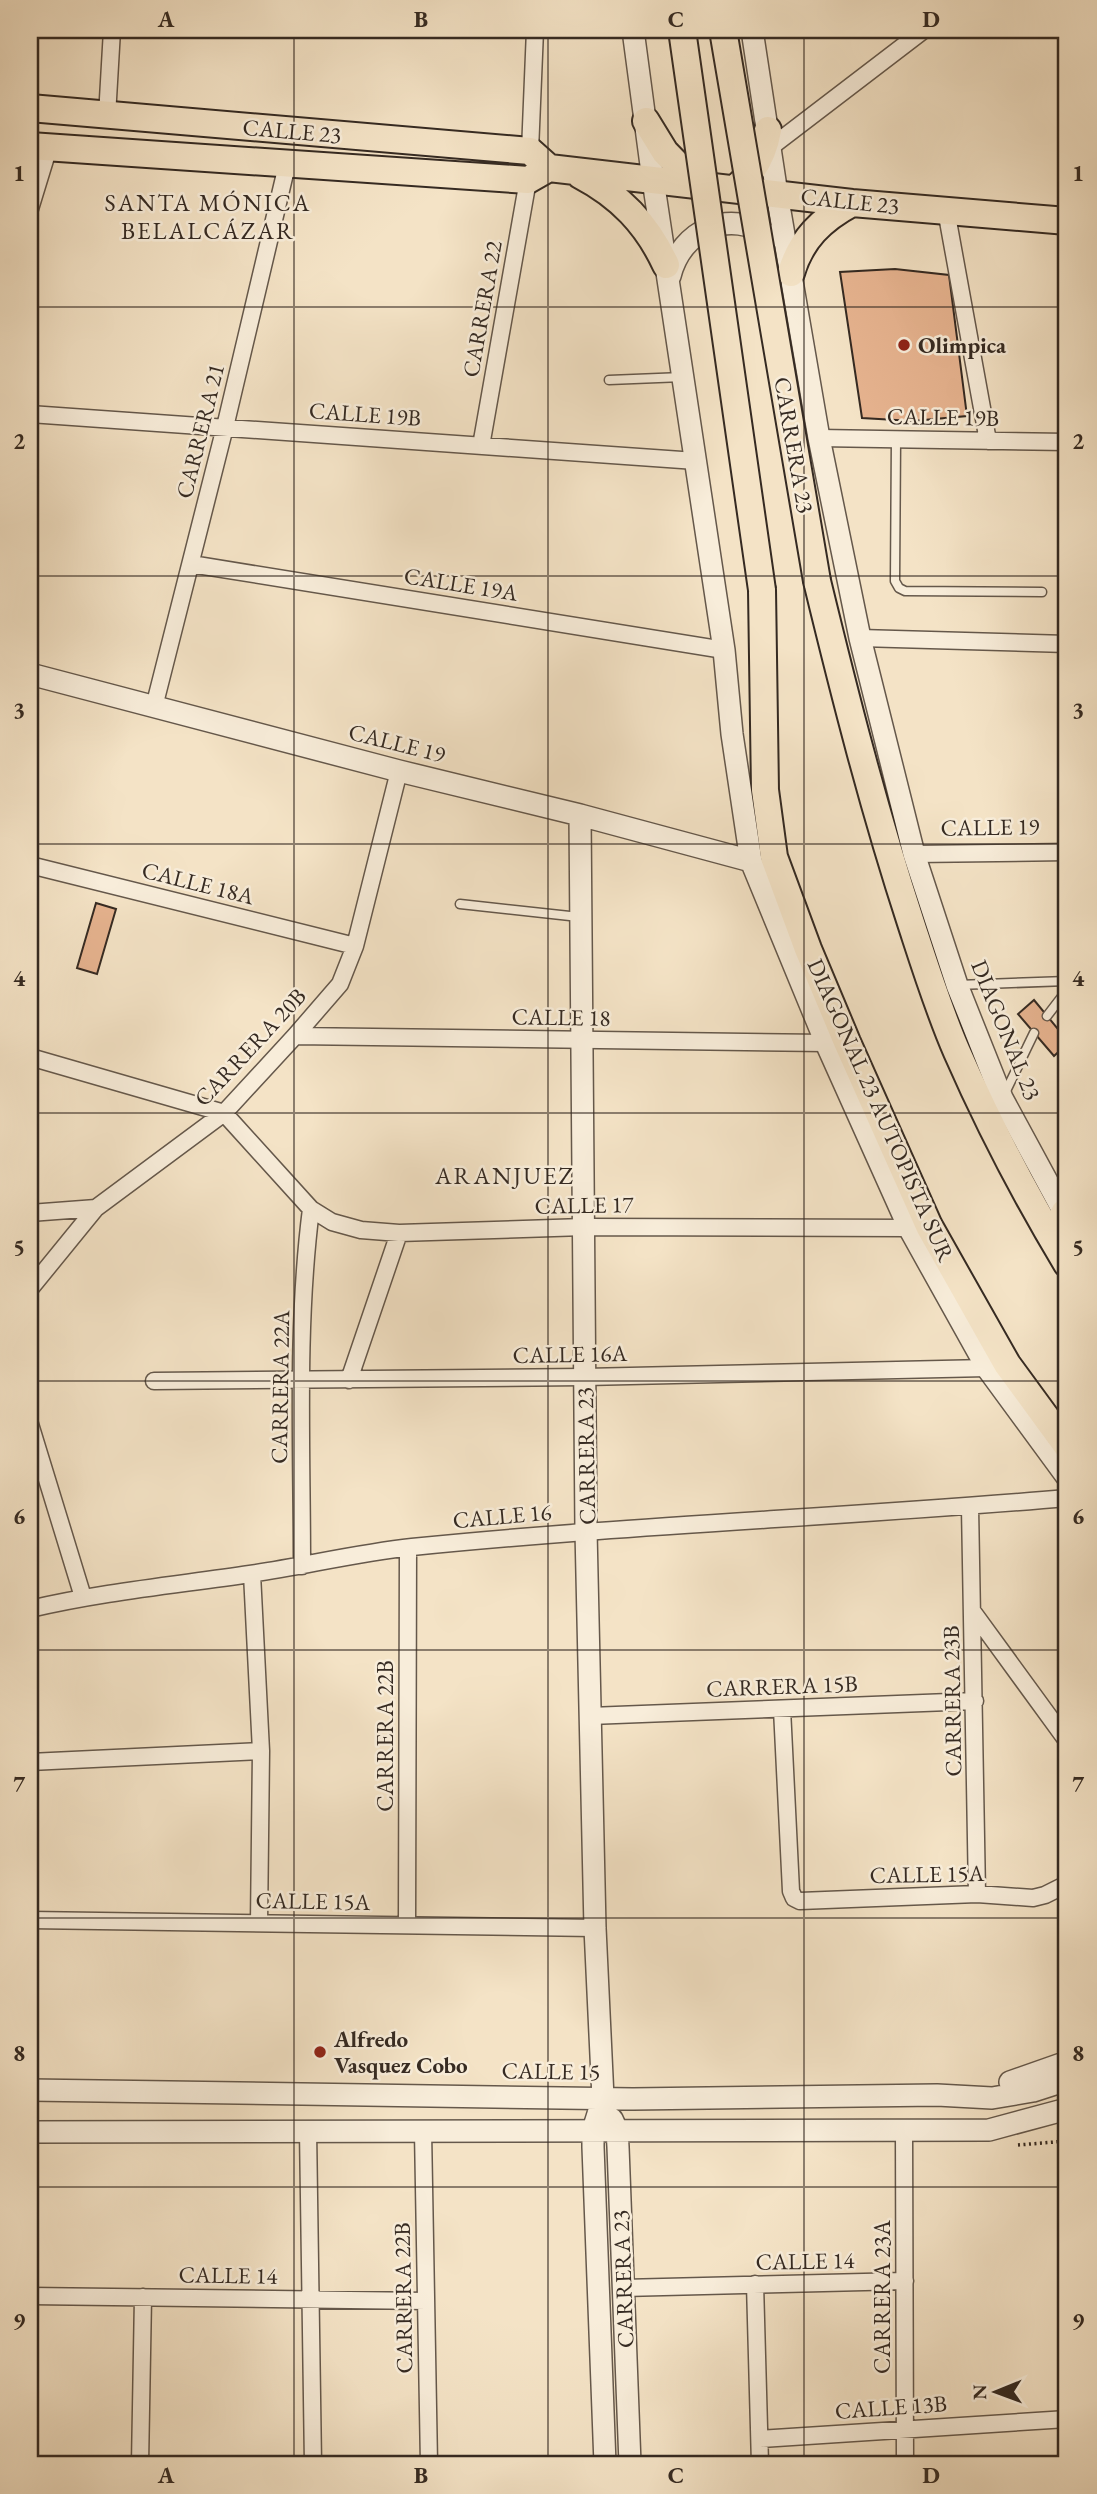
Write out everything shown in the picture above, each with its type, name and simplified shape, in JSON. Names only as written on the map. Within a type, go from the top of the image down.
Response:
[{"type":"main road","name":"DIAGONAL 23 AUTOPISTA SUR","points":[[681,30],[762,590],[765,790],[763,859],[808,949],[929,1226],[1007,1364],[1067,1446]]},
{"type":"main road","name":"CARRERA 23","points":[[723,30],[817,581],[851,722],[901,855]]},
{"type":"main road","name":"CALLE 23","points":[[30,108],[852,203],[1067,221]]},
{"type":"main road","points":[[646,121],[665,152],[697,185]]},
{"type":"main road","points":[[734,189],[754,169],[769,138]]},
{"type":"main road","name":"CALLE 23","points":[[39,146],[288,165],[545,168]]},
{"type":"main road","points":[[545,168],[609,192],[640,220],[668,273]]},
{"type":"main road","points":[[790,268],[807,237],[829,216],[852,203]]},
{"type":"main road","points":[[901,855],[926,968],[956,1051],[1031,1204],[1067,1264]]},
{"type":"main road","points":[[1066,1216],[1067,1242]]},
{"type":"street","points":[[107,116],[112,30]]},
{"type":"street","name":"CARRERA 22","points":[[481,446],[545,168],[535,30]]},
{"type":"street","points":[[634,30],[653,180],[724,650],[733,734],[763,859],[826,1043],[909,1228],[987,1368],[1067,1477]]},
{"type":"street","name":"CARRERA 23","points":[[752,30],[819,438],[901,855]]},
{"type":"street","points":[[769,138],[924,30]]},
{"type":"street","points":[[30,209],[39,146]]},
{"type":"street","name":"CARRERA 21","points":[[154,707],[288,165]]},
{"type":"street","points":[[946,209],[988,441]]},
{"type":"street","points":[[668,273],[689,240],[703,230],[721,225],[740,225],[761,231],[779,247],[790,268]]},
{"type":"street","name":"CALLE 19B","points":[[30,414],[696,461]]},
{"type":"street","name":"CALLE 19B","points":[[819,438],[1067,442]]},
{"type":"street","name":"CALLE 19A","points":[[191,564],[724,650]]},
{"type":"street","points":[[860,638],[1067,644]]},
{"type":"street","name":"CALLE 19","points":[[30,674],[399,771],[763,859]]},
{"type":"street","name":"CARRERA 20B","points":[[30,1289],[96,1208],[223,1113],[340,984],[355,946],[399,771]]},
{"type":"street","name":"CARRERA 23","points":[[580,815],[586,1531],[595,1928],[603,2098],[593,2130],[605,2464]]},
{"type":"street","name":"CALLE 19","points":[[901,855],[1067,852]]},
{"type":"street","name":"DIAGONAL 23","points":[[901,855],[1002,1098],[1066,1216]]},
{"type":"street","name":"CALLE 18A","points":[[30,865],[355,946]]},
{"type":"street","name":"CALLE 18","points":[[295,1036],[826,1043]]},
{"type":"street","points":[[30,1057],[223,1113]]},
{"type":"street","name":"CALLE 17","points":[[223,1113],[311,1209],[332,1222],[361,1230],[399,1233],[584,1227],[909,1228]]},
{"type":"street","points":[[30,1213],[96,1208]]},
{"type":"street","name":"CARRERA 22A","points":[[302,1566],[301,1381],[305,1254],[311,1209]]},
{"type":"street","points":[[349,1380],[399,1233]]},
{"type":"street","name":"CALLE 16A","points":[[154,1381],[585,1377],[987,1368]]},
{"type":"street","points":[[30,1424],[83,1597]]},
{"type":"street","name":"CALLE 16","points":[[30,1609],[83,1597],[252,1574],[408,1548],[586,1531],[970,1507],[1067,1498]]},
{"type":"street","name":"CARRERA 23B","points":[[970,1507],[977,1894]]},
{"type":"street","name":"CARRERA 22B","points":[[407,1925],[408,1548]]},
{"type":"street","points":[[252,1574],[261,1751],[258,1923]]},
{"type":"street","points":[[973,1612],[1067,1741]]},
{"type":"street","name":"CARRERA 15B","points":[[590,1716],[975,1701]]},
{"type":"street","name":"CALLE 15A","points":[[782,1709],[790,1891],[794,1898],[800,1901],[977,1894],[1033,1898],[1067,1884]]},
{"type":"street","points":[[30,1762],[261,1751]]},
{"type":"street","name":"CALLE 15A","points":[[30,1920],[595,1928]]},
{"type":"street","name":"CALLE 15","points":[[30,2090],[603,2098],[937,2095],[992,2098],[1032,2091],[1066,2075]]},
{"type":"street","name":"CARRERA 23","points":[[603,2098],[617,2130],[629,2464]]},
{"type":"street","points":[[989,2130],[1067,2109]]},
{"type":"street","points":[[30,2132],[989,2130],[1067,2123]]},
{"type":"street","points":[[308,2130],[313,2464]]},
{"type":"street","name":"CARRERA 23A","points":[[904,2130],[905,2464]]},
{"type":"street","name":"CARRERA 22B","points":[[423,2131],[429,2464]]},
{"type":"street","name":"CALLE 14","points":[[623,2288],[905,2281]]},
{"type":"street","points":[[755,2284],[760,2464]]},
{"type":"street","name":"CALLE 14","points":[[30,2296],[426,2301]]},
{"type":"street","points":[[139,2464],[143,2297]]},
{"type":"street","name":"CALLE 13B","points":[[760,2439],[1067,2419]]},
{"type":"lane","points":[[609,380],[684,377]]},
{"type":"lane","points":[[896,439],[895,582],[899,588],[905,591],[1042,592]]},
{"type":"lane","points":[[460,904],[580,917]]},
{"type":"lane","points":[[957,985],[1067,981]]},
{"type":"lane","points":[[1047,1016],[1067,990]]},
{"type":"lane","points":[[1002,1098],[1034,1033]]},
{"type":"building","name":"Olimpica","points":[[895,269],[949,275],[967,416],[913,421],[862,418],[840,272]]},
{"type":"building","points":[[96,903],[116,909],[97,974],[77,968]]},
{"type":"building","points":[[1034,1000],[1067,1040],[1067,1044],[1054,1056],[1018,1014]]},
{"type":"place","name":"Olimpica","points":[[904,345]]},
{"type":"place","name":"Alfredo Vasquez Cobo","points":[[320,2052]]},
{"type":"district","name":"SANTA MÓNICA BELALCÁZAR","points":[[208,217]]},
{"type":"district","name":"ARANJUEZ","points":[[505,1176]]}]
